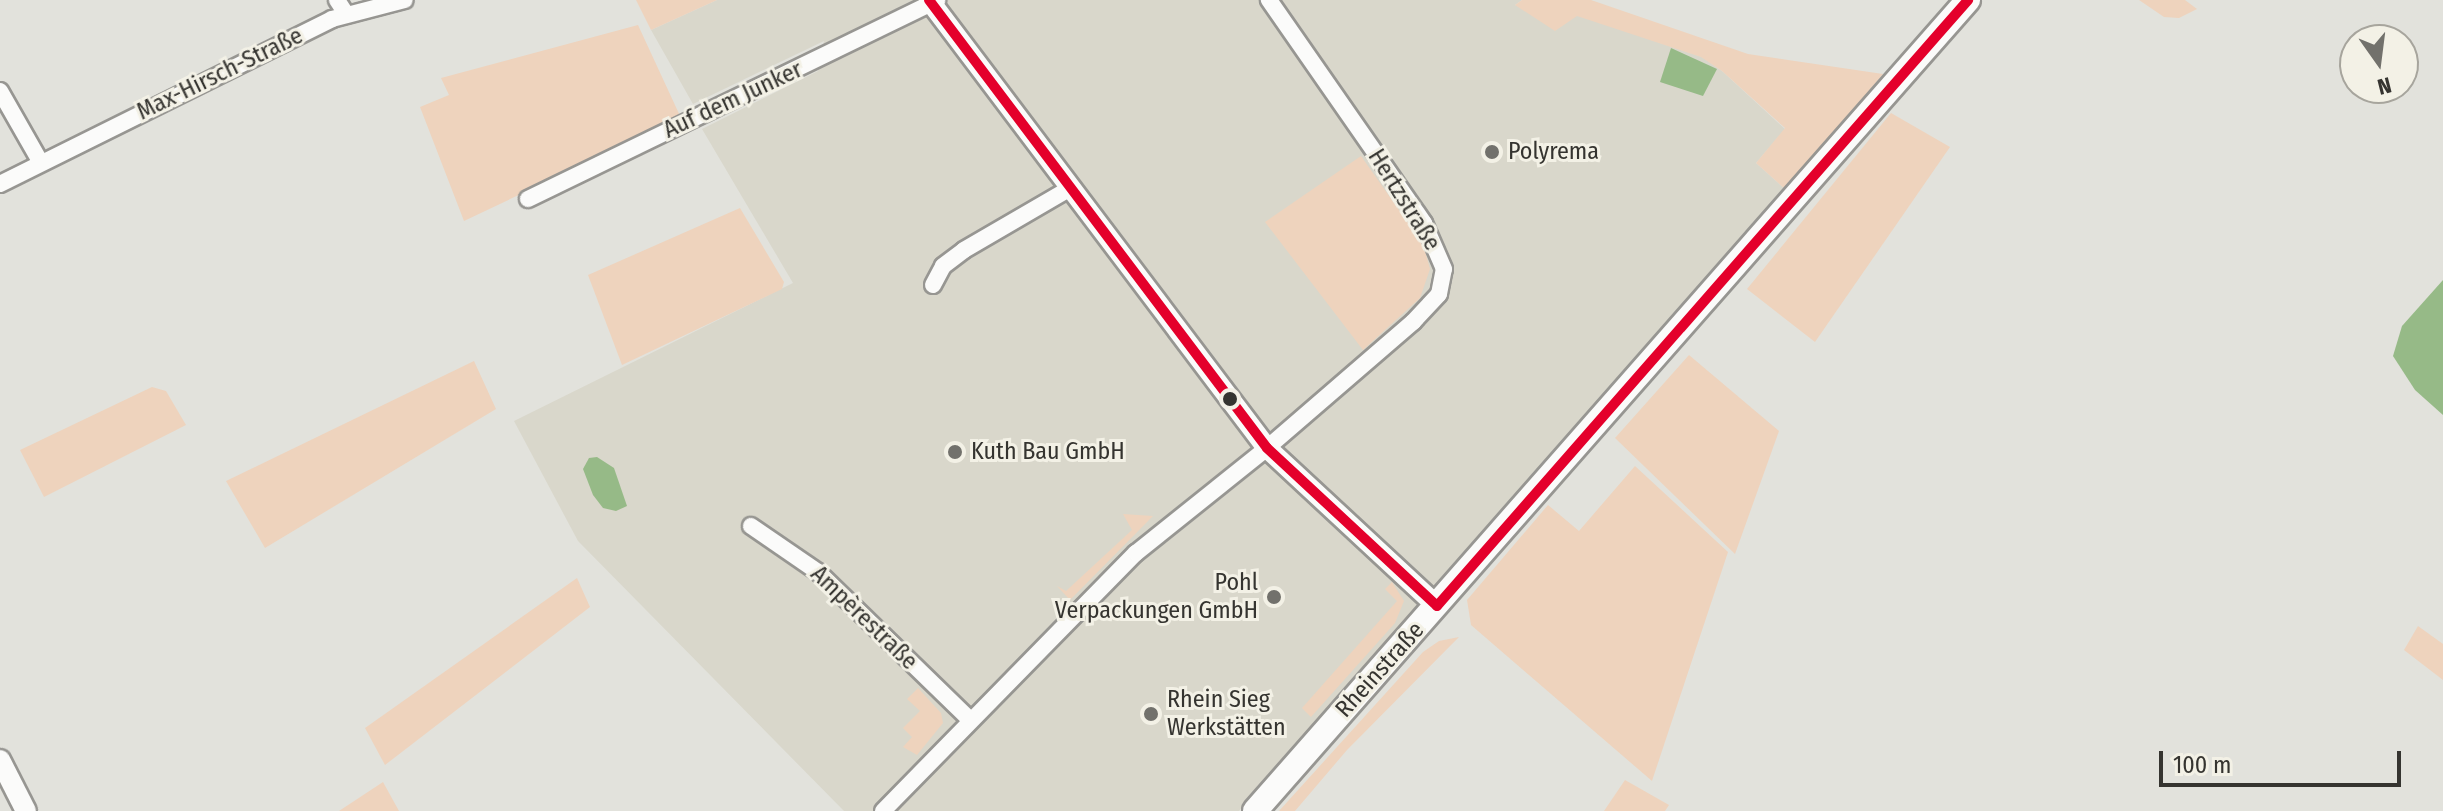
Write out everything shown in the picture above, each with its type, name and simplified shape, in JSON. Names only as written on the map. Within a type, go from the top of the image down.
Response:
[{"type":"main road","name":"Rheinstraße","points":[[1255,811],[1968,0]]},
{"type":"street","name":"Max-Hirsch-Straße","points":[[0,184],[342,7],[405,0]]},
{"type":"street","name":"Hertzstraße","points":[[1267,448],[1413,322],[1445,279],[1424,223],[1269,0]]},
{"type":"street","points":[[932,1],[1069,189],[1267,448],[1437,606]]},
{"type":"street","name":"Auf dem Junker","points":[[528,199],[932,1]]},
{"type":"street","points":[[0,91],[40,161]]},
{"type":"street","points":[[933,285],[943,266],[964,250],[1069,189]]},
{"type":"street","points":[[883,811],[1136,553],[1267,448]]},
{"type":"street","name":"Ampèrestraße","points":[[751,526],[818,572],[970,720]]},
{"type":"street","points":[[0,760],[26,811]]},
{"type":"shaded area","points":[[636,0],[717,0],[651,30]]},
{"type":"shaded area","points":[[717,0],[1522,0],[1515,5],[1577,15],[1702,57],[1722,71],[1785,129],[1756,163],[1786,190],[1239,811],[844,811],[578,541],[514,421],[793,283],[702,129],[818,71],[824,41],[693,104],[651,30]]},
{"type":"shaded area","points":[[1522,0],[1591,0],[1748,54],[1883,74],[1786,190],[1756,163],[1785,128],[1722,71],[1701,57],[1577,16],[1555,31],[1515,5]]},
{"type":"shaded area","points":[[2139,0],[2185,0],[2197,9],[2179,18],[2164,17]]},
{"type":"shaded area","points":[[638,25],[681,118],[464,221],[420,107],[449,95],[441,78]]},
{"type":"shaded area","points":[[1671,48],[1717,69],[1703,96],[1660,82]]},
{"type":"shaded area","points":[[1891,113],[1950,147],[1815,342],[1747,289]]},
{"type":"shaded area","points":[[1361,156],[1423,244],[1430,269],[1420,298],[1363,350],[1265,222]]},
{"type":"shaded area","points":[[740,208],[784,282],[782,289],[622,365],[588,275]]},
{"type":"shaded area","points":[[2443,280],[2443,415],[2415,390],[2393,356],[2402,326]]},
{"type":"shaded area","points":[[1689,355],[1779,431],[1735,554],[1615,438]]},
{"type":"shaded area","points":[[474,361],[496,409],[265,548],[226,481]]},
{"type":"shaded area","points":[[152,387],[166,391],[186,425],[44,497],[20,450]]},
{"type":"shaded area","points":[[597,457],[614,468],[627,506],[616,511],[603,508],[593,495],[583,469],[589,458]]},
{"type":"shaded area","points":[[1635,466],[1728,552],[1652,781],[1471,625],[1467,600],[1548,505],[1579,531]]},
{"type":"shaded area","points":[[1123,514],[1153,516],[1070,600],[1057,586],[1066,591],[1132,530]]},
{"type":"shaded area","points":[[577,578],[590,607],[385,765],[365,728]]},
{"type":"shaded area","points":[[1392,582],[1404,601],[1395,623],[1311,717],[1302,708],[1397,601],[1385,589]]},
{"type":"shaded area","points":[[2418,626],[2443,644],[2443,680],[2404,650]]},
{"type":"shaded area","points":[[1459,637],[1347,750],[1295,811],[1279,811],[1423,652],[1439,641]]},
{"type":"shaded area","points":[[918,688],[941,713],[943,723],[917,755],[903,747],[912,737],[903,728],[920,711],[907,699]]},
{"type":"shaded area","points":[[1625,780],[1669,805],[1665,811],[1604,811]]},
{"type":"shaded area","points":[[383,782],[399,811],[339,811]]},
{"type":"transit line","points":[[929,0],[1267,448],[1437,606]]},
{"type":"transit line","points":[[1437,606],[1968,0]]},
{"type":"place","name":"Polyrema","points":[[1492,152]]},
{"type":"place","name":"Kuth Bau GmbH","points":[[955,452]]},
{"type":"place","name":"Pohl Verpackungen GmbH","points":[[1274,597]]},
{"type":"place","name":"Rhein Sieg Werkstätten","points":[[1151,714]]}]
